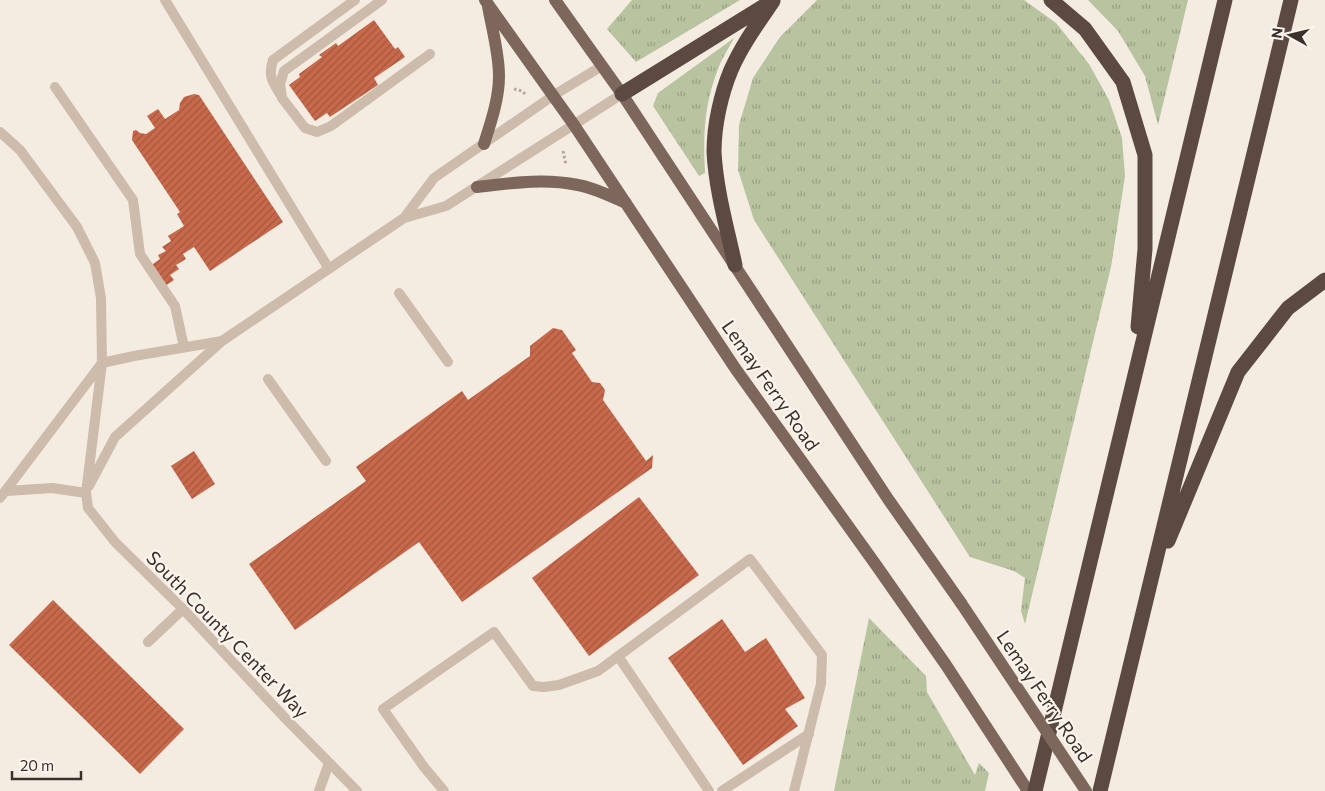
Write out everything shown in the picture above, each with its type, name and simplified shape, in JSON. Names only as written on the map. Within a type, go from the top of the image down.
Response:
[{"type":"highway","points":[[622,94],[774,0]]},
{"type":"highway","points":[[735,265],[714,151],[717,124],[722,96],[732,69],[746,41],[774,0]]},
{"type":"highway","points":[[1051,0],[1085,29],[1123,82],[1145,155],[1145,249],[1135,374]]},
{"type":"highway","points":[[1035,791],[1225,0]]},
{"type":"highway","points":[[1100,791],[1291,0]]},
{"type":"highway","points":[[1149,586],[1238,372],[1288,308],[1325,280]]},
{"type":"main road","name":"Lemay Ferry Road","points":[[555,0],[622,94],[888,499],[1086,791]]},
{"type":"main road","name":"Lemay Ferry Road","points":[[486,2],[574,125],[735,368],[946,665],[1028,791]]},
{"type":"main road","points":[[484,144],[498,94],[499,74],[486,2]]},
{"type":"main road","points":[[477,186],[530,181],[555,181],[580,185],[626,203]]},
{"type":"lane","points":[[165,0],[329,269]]},
{"type":"lane","points":[[355,0],[273,60],[270,69],[271,79],[304,128],[317,132],[331,126],[430,54]]},
{"type":"lane","points":[[282,98],[280,84],[284,71],[382,0]]},
{"type":"lane","points":[[404,218],[434,178],[554,96],[602,66]]},
{"type":"lane","points":[[55,87],[133,200],[140,254],[175,306],[184,346]]},
{"type":"lane","points":[[3,495],[52,488],[86,493],[115,438],[222,341],[404,218],[446,206],[622,94]]},
{"type":"lane","name":"South County Center Way","points":[[0,132],[20,150],[67,213],[77,227],[95,263],[101,298],[102,363],[86,493],[88,508],[115,542],[183,609],[286,719],[357,791]]},
{"type":"lane","points":[[399,293],[448,362]]},
{"type":"lane","points":[[3,495],[102,363],[184,346],[222,341]]},
{"type":"lane","points":[[268,379],[326,461]]},
{"type":"lane","points":[[444,791],[383,709],[494,632],[533,686],[559,685],[598,671],[750,559],[822,655],[821,684],[794,791]]},
{"type":"lane","points":[[148,642],[183,609]]},
{"type":"lane","points":[[618,656],[709,791]]},
{"type":"lane","points":[[722,791],[809,734]]},
{"type":"lane","points":[[319,791],[330,763]]},
{"type":"path","points":[[511,89],[522,91],[528,98]]},
{"type":"path","points":[[563,151],[567,161],[566,167]]},
{"type":"green space","points":[[632,0],[740,0],[636,62],[607,29]]},
{"type":"green space","points":[[817,0],[1024,0],[1056,23],[1089,64],[1109,100],[1122,138],[1125,176],[1111,267],[1025,624],[1021,611],[1025,578],[1014,571],[970,557],[754,220],[738,170],[739,125],[753,78],[780,37]]},
{"type":"green space","points":[[1088,0],[1188,0],[1158,125],[1145,76],[1118,31]]},
{"type":"green space","points":[[734,38],[713,82],[707,108],[704,146],[705,173],[699,176],[653,106],[658,93]]},
{"type":"green space","points":[[869,618],[926,676],[927,692],[975,775],[979,763],[989,773],[985,791],[834,791]]},
{"type":"building","points":[[374,20],[395,49],[398,47],[405,57],[374,78],[378,85],[330,117],[327,113],[315,121],[289,85],[300,77],[299,74],[322,57],[319,55],[336,43],[338,46]]},
{"type":"building","points":[[194,94],[199,95],[283,222],[210,271],[194,247],[183,254],[186,259],[176,265],[179,269],[170,275],[174,280],[159,290],[146,269],[160,259],[158,255],[166,251],[162,247],[171,241],[168,236],[184,226],[177,214],[180,212],[132,140],[133,131],[136,130],[146,134],[155,128],[147,116],[158,109],[165,119],[179,110],[180,103],[184,97]]},
{"type":"building","points":[[553,328],[562,330],[576,350],[572,353],[592,382],[600,383],[605,390],[603,400],[646,461],[653,455],[652,468],[462,602],[419,542],[295,630],[249,564],[366,481],[356,467],[462,391],[468,400],[530,356],[530,346]]},
{"type":"building","points":[[194,451],[215,484],[192,499],[171,466]]},
{"type":"building","points":[[639,497],[699,575],[589,656],[532,578]]},
{"type":"building","points":[[53,600],[184,729],[140,774],[9,645]]},
{"type":"building","points":[[722,619],[745,652],[766,638],[805,698],[785,709],[798,726],[743,765],[668,658]]}]
